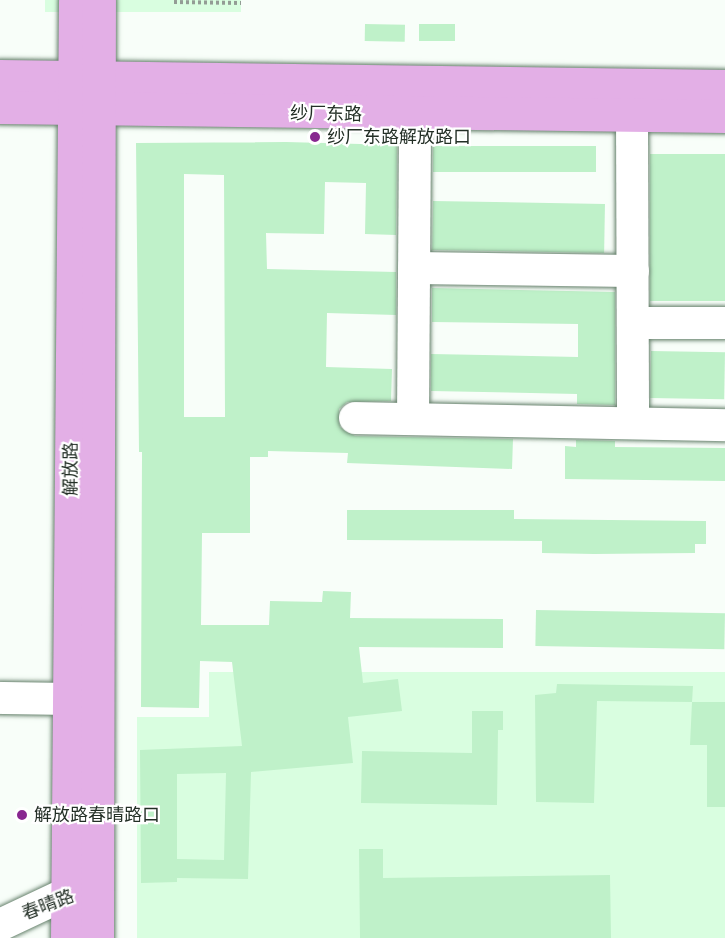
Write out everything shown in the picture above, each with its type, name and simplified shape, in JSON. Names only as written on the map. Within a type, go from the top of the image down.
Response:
[{"type":"main road","name":"解放路","points":[[67,938],[83,892],[86,94],[75,0]]},
{"type":"main road","name":"解放路","points":[[97,938],[83,892],[70,699],[86,94],[99,0]]},
{"type":"main road","name":"纱厂东路","points":[[0,76],[86,94],[415,115],[632,118],[725,116]]},
{"type":"main road","name":"纱厂东路","points":[[0,107],[86,94],[725,86]]},
{"type":"street","points":[[413,419],[415,115]]},
{"type":"street","points":[[632,118],[633,423]]},
{"type":"street","points":[[414,268],[633,271]]},
{"type":"street","points":[[633,322],[725,323]]},
{"type":"street","points":[[355,418],[725,425]]},
{"type":"street","points":[[0,698],[70,699]]},
{"type":"street","name":"春晴路","points":[[0,925],[83,892]]},
{"type":"path","points":[[174,2],[241,3]]},
{"type":"shaded area","points":[[45,0],[241,0],[241,12],[45,12]]},
{"type":"shaded area","points":[[209,672],[725,672],[725,938],[137,938],[137,717],[209,717]]},
{"type":"building","points":[[365,24],[405,25],[405,42],[365,41]]},
{"type":"building","points":[[419,24],[455,24],[455,41],[419,41]]},
{"type":"building","points":[[286,142],[397,145],[396,235],[365,234],[366,183],[325,182],[324,234],[266,233],[267,269],[396,272],[396,315],[327,313],[326,367],[392,369],[391,401],[347,402],[339,409],[340,427],[355,436],[513,439],[512,469],[347,463],[348,453],[268,451],[268,457],[250,457],[250,533],[202,533],[201,625],[269,625],[270,601],[322,602],[323,591],[351,592],[350,618],[503,619],[503,648],[359,647],[363,683],[398,679],[402,711],[348,717],[353,763],[251,772],[248,879],[177,878],[177,882],[141,883],[140,750],[242,746],[232,662],[200,661],[199,708],[141,707],[142,452],[139,452],[136,143]],"holes":[[[184,174],[224,175],[225,417],[184,417]],[[226,773],[224,860],[177,859],[177,774]]]},
{"type":"building","points":[[433,146],[596,146],[596,172],[433,172]]},
{"type":"building","points":[[650,154],[725,154],[725,301],[650,301]]},
{"type":"building","points":[[433,201],[605,204],[604,253],[432,250]]},
{"type":"building","points":[[432,288],[615,292],[615,405],[577,404],[577,394],[431,391],[431,354],[578,357],[578,324],[432,322]]},
{"type":"building","points":[[651,351],[725,352],[724,399],[650,398]]},
{"type":"building","points":[[576,440],[615,441],[615,447],[725,448],[725,481],[565,479],[565,446],[576,447]]},
{"type":"building","points":[[347,510],[514,510],[514,519],[706,521],[706,544],[695,544],[695,553],[594,554],[542,553],[542,541],[347,540]]},
{"type":"building","points":[[536,610],[725,613],[724,649],[535,646]]},
{"type":"building","points":[[557,684],[693,686],[692,702],[597,701],[594,803],[536,802],[535,695],[556,693]]},
{"type":"building","points":[[692,702],[725,702],[725,807],[707,807],[707,745],[690,745]]},
{"type":"building","points":[[472,711],[503,711],[503,730],[498,730],[497,805],[361,803],[362,751],[472,753]]},
{"type":"building","points":[[359,849],[383,849],[383,878],[610,875],[611,938],[360,938]]},
{"type":"place","name":"纱厂东路解放路口","points":[[315,137]]},
{"type":"place","name":"解放路春晴路口","points":[[22,815]]}]
